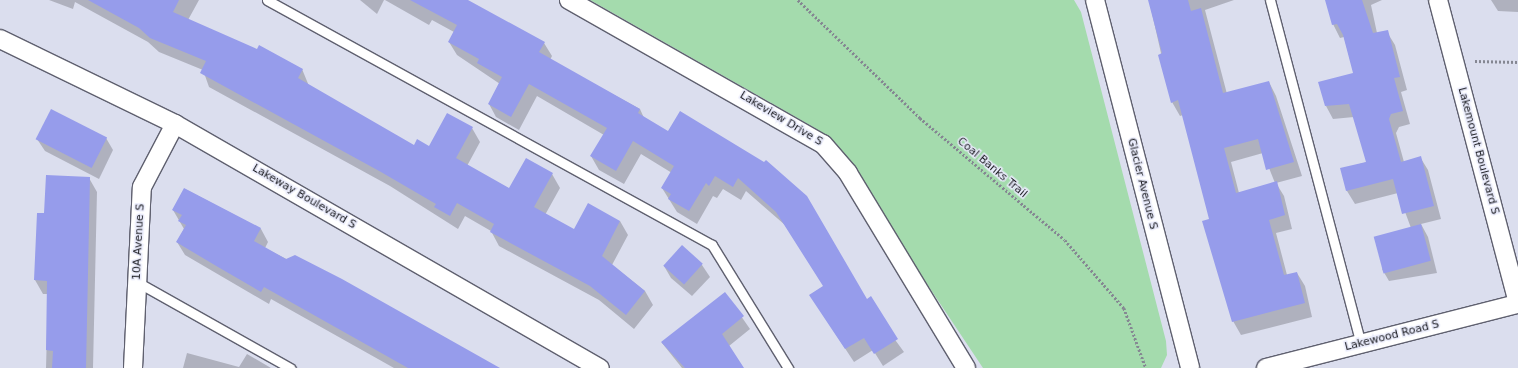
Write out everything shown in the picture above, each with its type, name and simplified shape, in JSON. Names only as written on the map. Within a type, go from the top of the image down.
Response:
[{"type":"street","name":"Lakeview Drive S","points":[[569,0],[824,144],[848,173],[966,368]]},
{"type":"street","name":"Glacier Avenue S","points":[[1095,0],[1190,368]]},
{"type":"street","name":"Lakemount Boulevard S","points":[[1438,0],[1518,303]]},
{"type":"street","name":"Lakeway Boulevard S","points":[[0,39],[175,124],[597,367]]},
{"type":"street","name":"10A Avenue S","points":[[133,368],[142,187],[175,124]]},
{"type":"street","name":"Lakewood Road S","points":[[1266,368],[1518,303]]},
{"type":"lane","points":[[267,0],[712,245],[788,368]]},
{"type":"lane","points":[[1270,0],[1361,344]]},
{"type":"lane","points":[[137,282],[290,368]]},
{"type":"path","name":"Coal Banks Trail","points":[[798,0],[920,118],[1064,240],[1124,308],[1146,368]]},
{"type":"path","points":[[1454,61],[1518,62]]},
{"type":"green space","points":[[590,0],[1074,0],[1081,12],[1166,341],[1167,355],[1161,368],[983,368],[837,149],[815,128]]},
{"type":"building","points":[[88,0],[179,0],[173,12],[257,49],[259,45],[303,69],[298,78],[414,145],[417,139],[429,146],[447,113],[473,127],[456,158],[509,188],[526,158],[553,173],[534,207],[574,229],[588,203],[620,221],[602,256],[645,291],[626,315],[590,286],[490,232],[494,224],[457,203],[450,216],[434,207],[436,204],[381,172],[200,73],[206,61],[150,38],[139,28]]},
{"type":"building","points":[[410,0],[468,0],[545,42],[539,52],[640,109],[638,113],[668,131],[680,111],[764,162],[766,160],[807,196],[867,299],[871,296],[898,339],[874,354],[864,338],[845,349],[809,295],[823,286],[776,212],[738,178],[733,187],[715,176],[709,186],[706,183],[689,211],[668,199],[671,194],[661,188],[674,166],[633,141],[616,171],[590,156],[607,128],[529,84],[511,117],[488,104],[502,77],[477,63],[479,59],[448,42],[457,25]]},
{"type":"building","points":[[1148,0],[1188,0],[1191,11],[1201,8],[1223,93],[1269,81],[1294,162],[1266,170],[1258,139],[1224,148],[1236,193],[1277,181],[1285,215],[1269,220],[1284,275],[1297,272],[1305,303],[1232,322],[1202,221],[1209,219],[1178,100],[1171,103],[1158,55],[1162,53]]},
{"type":"building","points":[[1325,0],[1362,0],[1373,33],[1388,30],[1400,77],[1394,78],[1403,111],[1391,114],[1389,119],[1401,162],[1421,156],[1434,206],[1402,214],[1393,179],[1346,191],[1340,168],[1366,162],[1349,104],[1325,106],[1318,82],[1353,73],[1343,35],[1337,24],[1332,25]]},
{"type":"building","points":[[51,109],[107,138],[92,168],[36,139]]},
{"type":"building","points":[[46,175],[90,177],[86,368],[52,368],[53,351],[46,350],[47,281],[34,280],[37,213],[44,213]]},
{"type":"building","points":[[184,188],[261,228],[254,241],[286,259],[295,255],[342,279],[500,368],[408,368],[264,287],[261,292],[176,242],[186,225],[178,221],[182,215],[172,210]]},
{"type":"building","points":[[1421,224],[1431,261],[1384,273],[1374,237]]},
{"type":"building","points":[[682,245],[703,264],[684,285],[663,266]]},
{"type":"building","points":[[725,292],[744,316],[722,334],[744,368],[685,368],[661,342]]}]
